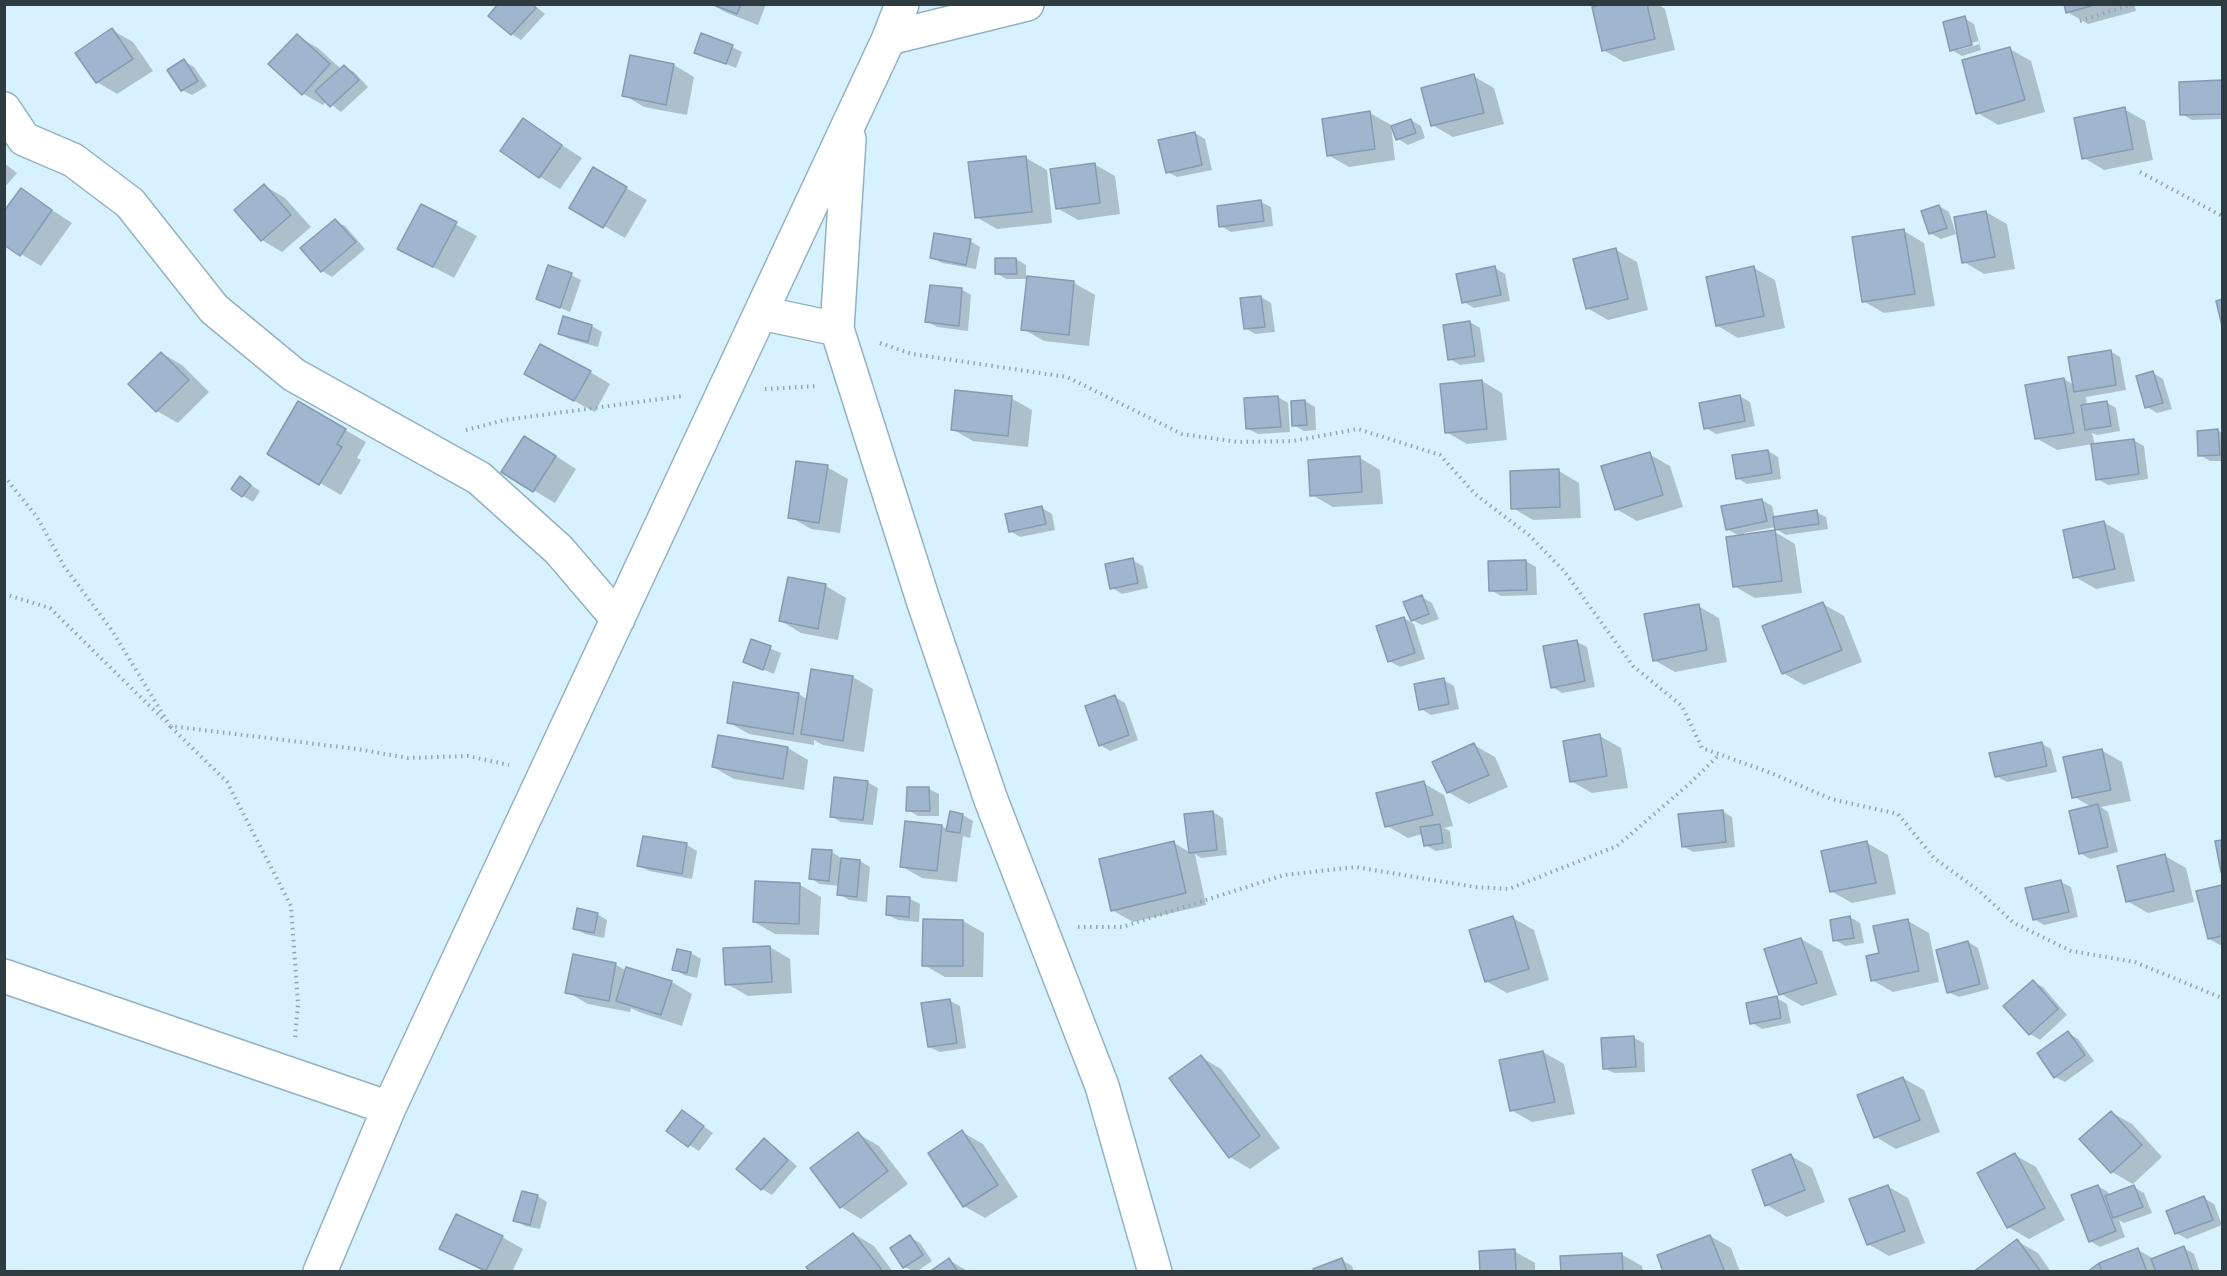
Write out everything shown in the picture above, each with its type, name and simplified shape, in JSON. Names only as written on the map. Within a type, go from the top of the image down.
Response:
[{"type":"street","points":[[320,1272],[389,1108],[889,38],[902,4]]},
{"type":"street","points":[[889,38],[1027,4]]},
{"type":"street","points":[[4,109],[24,139],[73,160],[130,203],[214,309],[294,375],[479,478],[559,550],[618,619]]},
{"type":"street","points":[[850,121],[837,328],[924,603],[980,767],[1102,1086],[1155,1272]]},
{"type":"street","points":[[760,313],[837,328]]},
{"type":"street","points":[[4,976],[389,1108]]},
{"type":"path","points":[[2080,21],[2133,4]]},
{"type":"path","points":[[2140,172],[2223,216]]},
{"type":"path","points":[[837,328],[912,354],[1067,377],[1182,434],[1238,442],[1293,441],[1359,429],[1440,455],[1476,494],[1528,535],[1564,571],[1633,666],[1682,706],[1702,748],[1771,773],[1831,799],[1898,814],[1934,858],[1978,890],[2014,923],[2071,951],[2135,962],[2223,998]]},
{"type":"path","points":[[426,448],[473,427],[505,420],[724,391],[855,384]]},
{"type":"path","points":[[4,477],[37,518],[64,567],[113,632],[170,726]]},
{"type":"path","points":[[4,594],[50,608],[227,782],[291,906],[298,1004],[292,1074]]},
{"type":"path","points":[[170,726],[357,749],[408,758],[468,756],[545,772]]},
{"type":"path","points":[[1041,928],[1122,927],[1284,875],[1356,867],[1474,887],[1509,889],[1617,846],[1688,785],[1720,754]]},
{"type":"building","points":[[498,4],[532,4],[536,8],[511,35],[488,16]]},
{"type":"building","points":[[711,4],[741,4],[737,14]]},
{"type":"building","points":[[1604,4],[1647,4],[1655,39],[1602,51],[1592,7]]},
{"type":"building","points":[[2064,4],[2098,4],[2066,13]]},
{"type":"building","points":[[1965,16],[1972,45],[1950,51],[1943,22]]},
{"type":"building","points":[[112,28],[133,59],[96,83],[75,53]]},
{"type":"building","points":[[701,33],[733,45],[726,64],[694,53]]},
{"type":"building","points":[[297,34],[330,64],[302,95],[268,64]]},
{"type":"building","points":[[2010,47],[2025,100],[1976,114],[1962,60]]},
{"type":"building","points":[[630,55],[674,64],[666,105],[622,96]]},
{"type":"building","points":[[184,59],[198,81],[181,91],[167,70]]},
{"type":"building","points":[[344,65],[359,80],[330,107],[315,91]]},
{"type":"building","points":[[1474,74],[1484,113],[1431,126],[1421,88]]},
{"type":"building","points":[[2222,80],[2222,114],[2180,115],[2179,82]]},
{"type":"building","points":[[2125,107],[2133,149],[2082,159],[2074,118]]},
{"type":"building","points":[[1370,111],[1375,149],[1327,156],[1322,119]]},
{"type":"building","points":[[523,118],[562,145],[539,178],[500,151]]},
{"type":"building","points":[[1411,119],[1416,133],[1396,140],[1391,126]]},
{"type":"building","points":[[1195,132],[1202,165],[1166,173],[1158,140]]},
{"type":"building","points":[[1026,156],[1032,212],[975,218],[968,162]]},
{"type":"building","points":[[1095,163],[1100,203],[1056,209],[1050,169]]},
{"type":"building","points":[[593,167],[627,187],[603,228],[569,208]]},
{"type":"building","points":[[264,184],[291,215],[261,241],[234,210]]},
{"type":"building","points":[[21,188],[52,210],[20,256],[4,245],[4,211]]},
{"type":"building","points":[[1261,200],[1264,221],[1219,227],[1217,206]]},
{"type":"building","points":[[421,204],[457,222],[433,267],[397,249]]},
{"type":"building","points":[[1939,205],[1947,228],[1929,234],[1921,211]]},
{"type":"building","points":[[1986,211],[1995,257],[1962,263],[1954,217]]},
{"type":"building","points":[[335,219],[356,242],[321,272],[300,248]]},
{"type":"building","points":[[1904,229],[1915,294],[1862,302],[1852,237]]},
{"type":"building","points":[[934,233],[971,239],[966,265],[930,258]]},
{"type":"building","points":[[1616,248],[1628,299],[1586,309],[1573,259]]},
{"type":"building","points":[[995,258],[1016,258],[1017,274],[995,274]]},
{"type":"building","points":[[548,265],[572,273],[560,308],[536,299]]},
{"type":"building","points":[[1495,266],[1501,295],[1462,303],[1456,274]]},
{"type":"building","points":[[1754,266],[1764,316],[1716,326],[1706,277]]},
{"type":"building","points":[[1027,276],[1074,281],[1069,335],[1021,330]]},
{"type":"building","points":[[930,285],[962,288],[959,326],[925,322]]},
{"type":"building","points":[[1261,296],[1265,327],[1244,329],[1240,298]]},
{"type":"building","points":[[2222,299],[2222,326],[2216,301]]},
{"type":"building","points":[[563,316],[592,325],[588,342],[558,334]]},
{"type":"building","points":[[1470,321],[1475,356],[1448,360],[1443,325]]},
{"type":"building","points":[[540,344],[591,371],[574,401],[524,374]]},
{"type":"building","points":[[2111,350],[2116,385],[2074,392],[2068,357]]},
{"type":"building","points":[[161,352],[189,380],[156,412],[128,384]]},
{"type":"building","points":[[2153,371],[2163,403],[2145,408],[2136,376]]},
{"type":"building","points":[[2064,378],[2074,433],[2035,439],[2025,385]]},
{"type":"building","points":[[1482,380],[1487,429],[1445,433],[1440,384]]},
{"type":"building","points":[[955,390],[1012,396],[1008,436],[951,430]]},
{"type":"building","points":[[1740,395],[1745,421],[1704,429],[1699,403]]},
{"type":"building","points":[[1278,396],[1281,427],[1246,429],[1244,398]]},
{"type":"building","points":[[1305,400],[1307,425],[1292,426],[1291,401]]},
{"type":"building","points":[[298,401],[346,429],[337,444],[342,447],[319,485],[267,454]]},
{"type":"building","points":[[2107,401],[2111,426],[2085,430],[2081,405]]},
{"type":"building","points":[[2218,429],[2220,455],[2198,456],[2197,431]]},
{"type":"building","points":[[524,436],[556,456],[533,492],[501,472]]},
{"type":"building","points":[[2134,439],[2139,474],[2096,480],[2091,444]]},
{"type":"building","points":[[1768,450],[1772,473],[1736,479],[1732,455]]},
{"type":"building","points":[[1650,452],[1663,495],[1615,510],[1601,466]]},
{"type":"building","points":[[1360,456],[1362,492],[1310,496],[1308,460]]},
{"type":"building","points":[[796,461],[828,465],[819,523],[788,518]]},
{"type":"building","points":[[1559,469],[1560,507],[1511,509],[1510,471]]},
{"type":"building","points":[[240,476],[251,485],[242,497],[231,489]]},
{"type":"building","points":[[1762,499],[1767,521],[1726,530],[1721,506]]},
{"type":"building","points":[[1042,506],[1046,524],[1009,532],[1005,514]]},
{"type":"building","points":[[1817,510],[1819,524],[1775,530],[1773,517]]},
{"type":"building","points":[[2104,521],[2115,569],[2073,578],[2063,530]]},
{"type":"building","points":[[1775,530],[1782,581],[1733,587],[1726,537]]},
{"type":"building","points":[[1133,558],[1138,583],[1110,589],[1105,564]]},
{"type":"building","points":[[1526,560],[1527,590],[1489,591],[1488,561]]},
{"type":"building","points":[[788,577],[826,584],[818,629],[779,621]]},
{"type":"building","points":[[1422,595],[1429,614],[1411,621],[1403,602]]},
{"type":"building","points":[[1823,602],[1842,650],[1782,674],[1762,626]]},
{"type":"building","points":[[1699,604],[1707,650],[1653,661],[1644,614]]},
{"type":"building","points":[[1404,617],[1415,653],[1388,662],[1376,626]]},
{"type":"building","points":[[751,639],[771,646],[763,670],[743,662]]},
{"type":"building","points":[[1577,640],[1585,681],[1551,688],[1543,646]]},
{"type":"building","points":[[811,669],[853,676],[843,741],[801,734]]},
{"type":"building","points":[[1444,678],[1449,704],[1419,710],[1414,684]]},
{"type":"building","points":[[733,682],[799,693],[793,734],[727,723]]},
{"type":"building","points":[[1115,695],[1129,735],[1099,746],[1085,706]]},
{"type":"building","points":[[1600,734],[1607,776],[1570,782],[1563,741]]},
{"type":"building","points":[[718,735],[788,747],[783,779],[712,767]]},
{"type":"building","points":[[2042,742],[2047,766],[1995,777],[1989,753]]},
{"type":"building","points":[[1474,743],[1489,775],[1447,793],[1432,762]]},
{"type":"building","points":[[2102,749],[2111,790],[2072,798],[2063,757]]},
{"type":"building","points":[[834,777],[868,781],[863,820],[830,817]]},
{"type":"building","points":[[1424,781],[1433,815],[1385,827],[1376,793]]},
{"type":"building","points":[[907,787],[929,787],[930,811],[906,811]]},
{"type":"building","points":[[2098,804],[2108,847],[2079,854],[2069,811]]},
{"type":"building","points":[[1723,810],[1726,842],[1682,847],[1678,814]]},
{"type":"building","points":[[950,811],[963,814],[960,833],[946,831]]},
{"type":"building","points":[[1213,811],[1217,850],[1189,853],[1184,814]]},
{"type":"building","points":[[905,821],[942,825],[937,871],[900,867]]},
{"type":"building","points":[[1440,824],[1443,843],[1424,846],[1420,827]]},
{"type":"building","points":[[643,836],[687,843],[682,874],[637,866]]},
{"type":"building","points":[[2222,840],[2222,872],[2221,872],[2215,841]]},
{"type":"building","points":[[1174,841],[1186,893],[1111,911],[1099,859]]},
{"type":"building","points":[[1867,841],[1876,883],[1830,892],[1821,851]]},
{"type":"building","points":[[812,849],[832,850],[829,881],[809,879]]},
{"type":"building","points":[[2165,854],[2174,891],[2126,902],[2117,866]]},
{"type":"building","points":[[841,858],[860,860],[857,897],[837,895]]},
{"type":"building","points":[[2061,880],[2069,912],[2033,920],[2025,888]]},
{"type":"building","points":[[755,881],[800,883],[799,924],[753,922]]},
{"type":"building","points":[[2222,885],[2222,936],[2208,939],[2196,891]]},
{"type":"building","points":[[887,896],[910,897],[909,917],[886,915]]},
{"type":"building","points":[[577,908],[598,913],[594,933],[573,929]]},
{"type":"building","points":[[1513,916],[1529,969],[1485,982],[1469,930]]},
{"type":"building","points":[[1850,916],[1854,938],[1833,941],[1830,920]]},
{"type":"building","points":[[923,919],[963,920],[963,966],[922,966]]},
{"type":"building","points":[[1908,919],[1919,971],[1871,981],[1866,956],[1879,953],[1873,926]]},
{"type":"building","points":[[1801,938],[1817,983],[1779,995],[1764,949]]},
{"type":"building","points":[[1968,941],[1980,984],[1947,993],[1936,950]]},
{"type":"building","points":[[770,946],[772,982],[725,985],[723,948]]},
{"type":"building","points":[[677,949],[691,952],[687,973],[672,970]]},
{"type":"building","points":[[573,954],[616,963],[609,1001],[565,993]]},
{"type":"building","points":[[626,967],[672,981],[661,1015],[616,1001]]},
{"type":"building","points":[[2033,980],[2058,1009],[2029,1035],[2003,1006]]},
{"type":"building","points":[[1777,996],[1781,1018],[1750,1024],[1746,1003]]},
{"type":"building","points":[[950,999],[957,1043],[928,1047],[921,1003]]},
{"type":"building","points":[[2068,1031],[2085,1055],[2054,1078],[2037,1053]]},
{"type":"building","points":[[1634,1036],[1636,1067],[1603,1069],[1601,1038]]},
{"type":"building","points":[[1543,1051],[1555,1102],[1510,1111],[1499,1060]]},
{"type":"building","points":[[1201,1055],[1260,1136],[1229,1158],[1169,1078]]},
{"type":"building","points":[[1903,1077],[1920,1120],[1874,1138],[1857,1095]]},
{"type":"building","points":[[682,1110],[704,1126],[688,1147],[666,1131]]},
{"type":"building","points":[[2111,1111],[2142,1145],[2111,1173],[2079,1139]]},
{"type":"building","points":[[962,1130],[998,1185],[963,1207],[928,1153]]},
{"type":"building","points":[[858,1132],[888,1171],[840,1208],[810,1168]]},
{"type":"building","points":[[764,1138],[788,1160],[761,1190],[736,1169]]},
{"type":"building","points":[[2015,1153],[2045,1208],[2007,1228],[1977,1173]]},
{"type":"building","points":[[1791,1154],[1805,1190],[1765,1206],[1752,1170]]},
{"type":"building","points":[[1888,1185],[1905,1231],[1867,1245],[1849,1199]]},
{"type":"building","points":[[2098,1185],[2116,1231],[2089,1242],[2071,1195]]},
{"type":"building","points":[[2134,1185],[2143,1207],[2113,1218],[2105,1196]]},
{"type":"building","points":[[522,1191],[538,1195],[530,1225],[513,1221]]},
{"type":"building","points":[[2204,1196],[2213,1220],[2175,1234],[2166,1211]]},
{"type":"building","points":[[456,1214],[503,1236],[486,1271],[439,1249]]},
{"type":"building","points":[[853,1233],[881,1269],[878,1272],[810,1272],[806,1267]]},
{"type":"building","points":[[910,1235],[923,1255],[903,1268],[890,1248]]},
{"type":"building","points":[[1710,1235],[1725,1272],[1663,1272],[1657,1255]]},
{"type":"building","points":[[2017,1239],[2041,1272],[1973,1272]]},
{"type":"building","points":[[2184,1246],[2193,1272],[2156,1272],[2151,1259]]},
{"type":"building","points":[[2138,1248],[2147,1272],[2102,1272],[2099,1263]]},
{"type":"building","points":[[1515,1249],[1516,1272],[1480,1272],[1479,1251]]},
{"type":"building","points":[[1622,1253],[1623,1272],[1561,1272],[1560,1256]]},
{"type":"building","points":[[949,1258],[958,1272],[929,1272]]},
{"type":"building","points":[[1342,1258],[1347,1272],[1314,1272],[1313,1269]]},
{"type":"building","points":[[2099,1263],[2102,1272],[2087,1272]]}]
